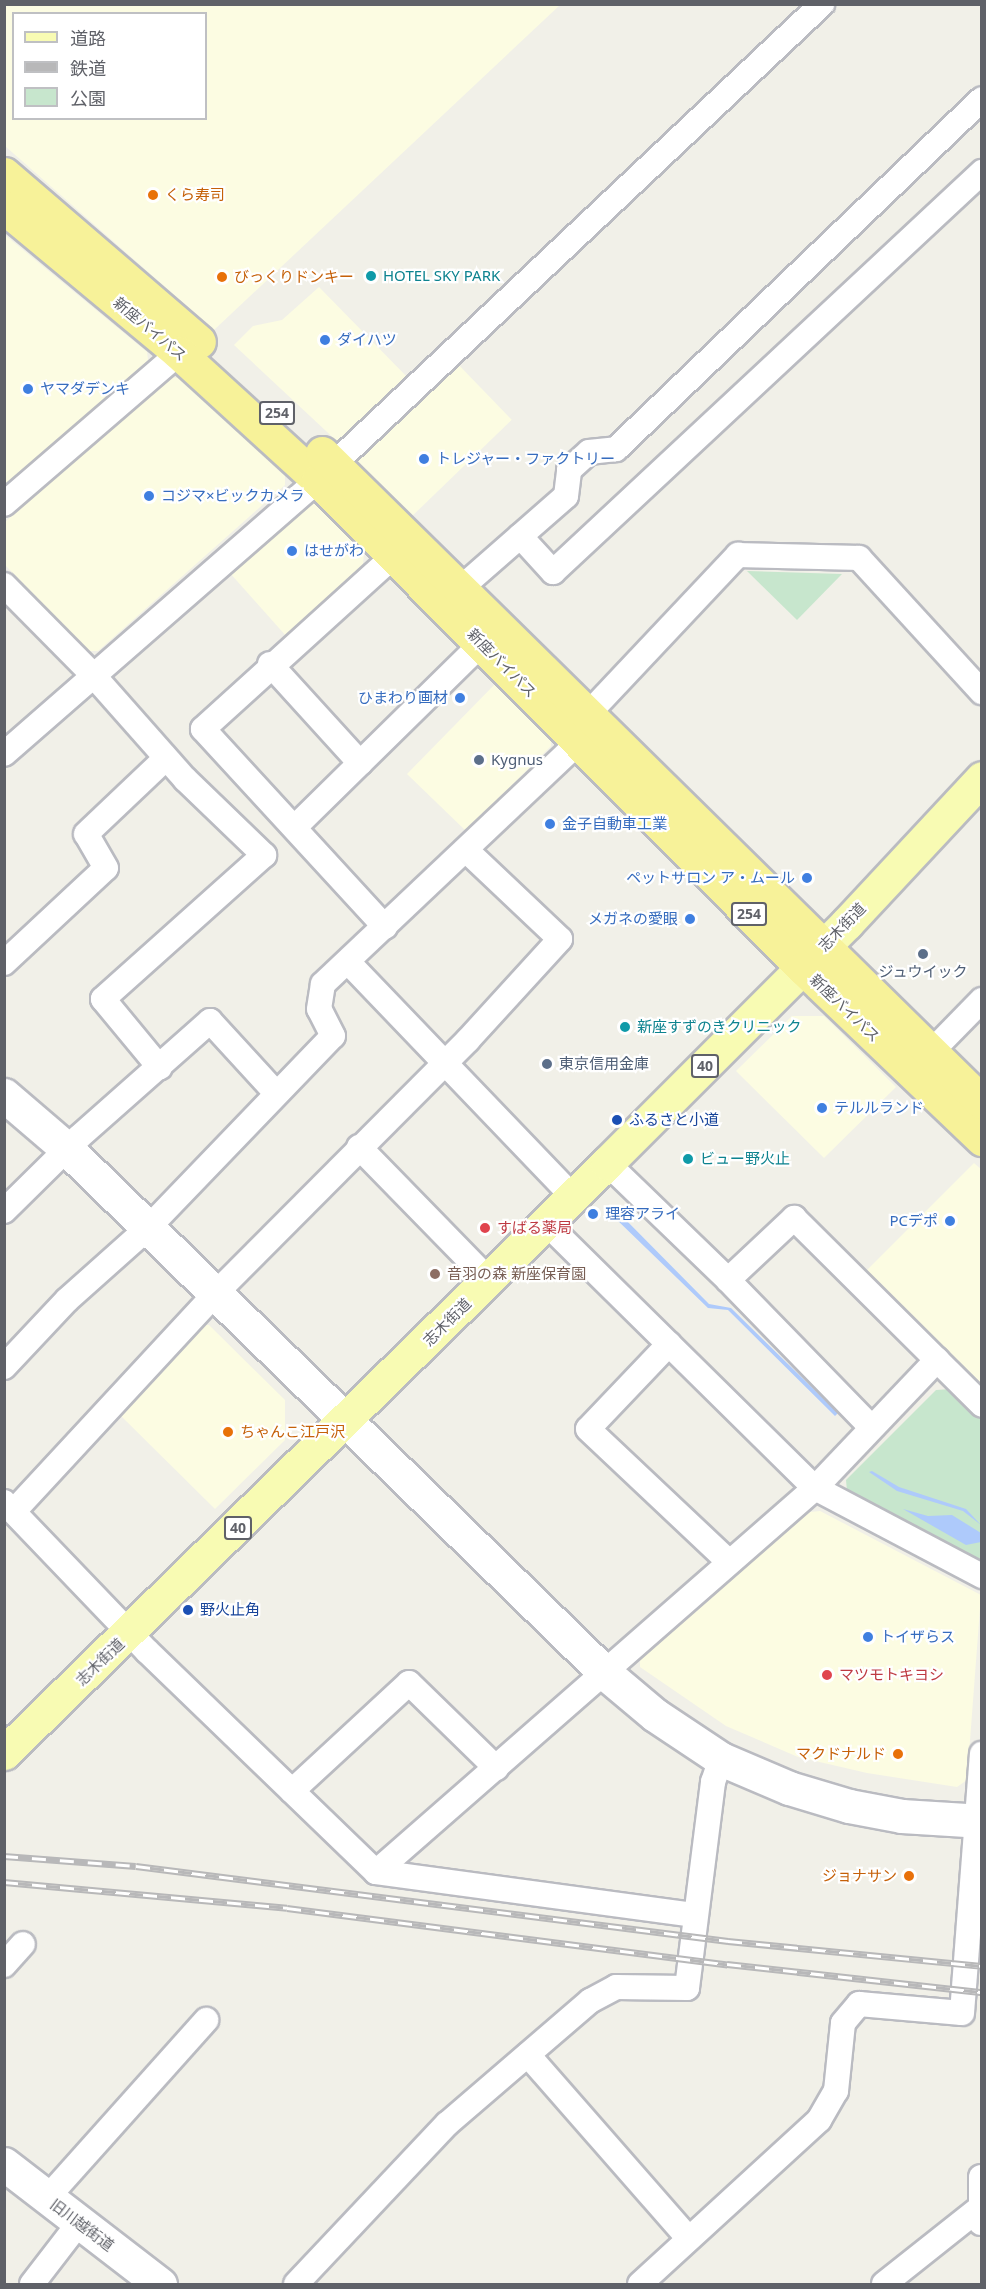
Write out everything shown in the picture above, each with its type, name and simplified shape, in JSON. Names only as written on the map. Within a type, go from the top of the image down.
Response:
[{"type":"highway","name":"新座バイパス","points":[[4,174],[134,283],[402,548],[482,643],[583,728]]},
{"type":"highway","name":"新座バイパス","points":[[4,207],[326,472]]},
{"type":"highway","name":"新座バイパス","points":[[402,548],[462,587],[583,728],[813,957],[981,1138]]},
{"type":"highway","name":"新座バイパス","points":[[813,957],[931,1052],[981,1102]]},
{"type":"main road","name":"志木街道","points":[[4,1753],[130,1634],[573,1197],[813,957],[981,778]]},
{"type":"street","points":[[4,754],[326,472],[822,4]]},
{"type":"street","points":[[462,587],[566,496],[570,470],[589,452],[616,449],[977,111]]},
{"type":"street","points":[[520,536],[553,572],[981,172]]},
{"type":"street","points":[[4,504],[179,353]]},
{"type":"street","points":[[385,927],[203,729],[270,664],[402,548]]},
{"type":"street","points":[[4,1366],[67,1300],[149,1227],[333,1036],[319,1009],[323,984],[467,851],[583,728],[738,555],[860,558],[981,692]]},
{"type":"street","points":[[4,585],[93,675],[166,758],[264,855],[103,999],[160,1068]]},
{"type":"street","points":[[295,827],[482,643]]},
{"type":"street","points":[[270,664],[360,763]]},
{"type":"street","points":[[4,963],[106,868],[86,834],[166,758]]},
{"type":"street","points":[[467,851],[560,939],[467,1041],[442,1061],[9,1507],[130,1634],[376,1872],[693,1915]]},
{"type":"street","points":[[348,962],[573,1197]]},
{"type":"street","points":[[931,1052],[981,1000]]},
{"type":"street","points":[[4,1211],[67,1149],[210,1021],[276,1093]]},
{"type":"street","points":[[4,1095],[67,1149],[149,1227],[605,1673],[655,1715],[721,1759],[789,1788],[849,1806],[902,1815],[979,1821]]},
{"type":"street","points":[[359,1147],[489,1280]]},
{"type":"street","points":[[607,1163],[728,1280],[872,1428]]},
{"type":"street","points":[[728,1280],[794,1218],[981,1405]]},
{"type":"street","points":[[546,1223],[814,1488],[981,1576]]},
{"type":"street","points":[[669,1344],[588,1429],[728,1561]]},
{"type":"street","points":[[376,1872],[605,1673],[728,1561],[814,1488],[938,1360]]},
{"type":"street","points":[[292,1791],[410,1683],[496,1768]]},
{"type":"street","points":[[640,2284],[819,2120],[836,2091],[843,2023],[859,2004],[962,2013],[979,1821],[981,1754]]},
{"type":"street","points":[[296,2284],[447,2124],[590,2001],[616,1987],[687,1988],[693,1915],[712,1782],[721,1759]]},
{"type":"street","points":[[4,1965],[23,1944]]},
{"type":"street","points":[[47,2198],[206,2020]]},
{"type":"street","points":[[528,2055],[689,2239]]},
{"type":"street","name":"旧川越街道","points":[[4,2164],[160,2284]]},
{"type":"street","points":[[884,2284],[981,2218],[981,2177]]},
{"type":"street","points":[[32,2284],[79,2223]]},
{"type":"shaded area","points":[[5,4],[560,5],[214,330],[5,146]]},
{"type":"shaded area","points":[[5,235],[147,352],[148,360],[5,487]]},
{"type":"shaded area","points":[[319,287],[410,380],[341,445],[234,345],[253,326],[282,320]]},
{"type":"shaded area","points":[[452,358],[512,420],[411,517],[351,455]]},
{"type":"shaded area","name":"コジマ×ビックカメラ","points":[[169,377],[179,378],[285,476],[285,485],[98,651],[89,651],[5,565],[4,523]]},
{"type":"shaded area","points":[[303,502],[314,502],[364,553],[363,564],[287,637],[229,572]]},
{"type":"shaded area","name":"Kygnus","points":[[497,682],[551,736],[551,746],[466,831],[407,774]]},
{"type":"shaded area","points":[[792,1016],[824,1016],[896,1087],[824,1158],[736,1071]]},
{"type":"shaded area","name":"PCデポ","points":[[974,1163],[982,1170],[981,1383],[866,1271]]},
{"type":"shaded area","points":[[199,1325],[209,1325],[285,1400],[285,1440],[215,1509],[117,1412]]},
{"type":"shaded area","points":[[820,1511],[981,1595],[967,1780],[957,1787],[867,1773],[798,1757],[726,1726],[640,1667],[640,1658],[810,1512]]},
{"type":"green space","points":[[747,571],[842,574],[797,620]]},
{"type":"green space","points":[[951,1389],[981,1419],[981,1563],[847,1491],[846,1480],[936,1390]]},
{"type":"water","points":[[620,1214],[709,1304],[731,1308],[838,1413],[835,1416],[728,1310],[708,1308],[615,1218]]},
{"type":"water","points":[[872,1471],[899,1487],[966,1509],[981,1525],[963,1511],[897,1491],[869,1472]]},
{"type":"water","points":[[903,1509],[928,1516],[952,1515],[981,1533],[981,1542],[966,1545]]},
{"type":"railway","points":[[4,1856],[136,1866],[728,1941],[982,1966]]},
{"type":"railway","points":[[4,1882],[287,1908],[727,1964],[982,1992]]},
{"type":"place","name":"くら寿司","points":[[153,195]]},
{"type":"place","name":"HOTEL SKY PARK","points":[[371,276]]},
{"type":"place","name":"びっくりドンキー","points":[[222,277]]},
{"type":"place","name":"ダイハツ","points":[[325,340]]},
{"type":"place","name":"ヤマダデンキ","points":[[28,389]]},
{"type":"place","name":"トレジャー・ファクトリー","points":[[424,459]]},
{"type":"place","name":"コジマ×ビックカメラ","points":[[149,496]]},
{"type":"place","name":"はせがわ","points":[[292,551]]},
{"type":"place","name":"ひまわり画材","points":[[460,698]]},
{"type":"place","name":"Kygnus","points":[[479,760]]},
{"type":"place","name":"金子自動車工業","points":[[550,824]]},
{"type":"place","name":"ペットサロン ア・ムール","points":[[807,878]]},
{"type":"place","name":"メガネの愛眼","points":[[690,919]]},
{"type":"place","name":"ジュウイック","points":[[923,954]]},
{"type":"place","name":"新座すずのきクリニック","points":[[625,1027]]},
{"type":"place","name":"東京信用金庫","points":[[547,1064]]},
{"type":"place","name":"テルルランド","points":[[822,1108]]},
{"type":"place","name":"ふるさと小道","points":[[617,1120]]},
{"type":"place","name":"ビュー野火止","points":[[688,1159]]},
{"type":"place","name":"理容アライ","points":[[593,1214]]},
{"type":"place","name":"PCデポ","points":[[950,1221]]},
{"type":"place","name":"すばる薬局","points":[[485,1228]]},
{"type":"place","name":"音羽の森 新座保育園","points":[[435,1274]]},
{"type":"place","name":"ちゃんこ江戸沢","points":[[228,1432]]},
{"type":"place","name":"野火止角","points":[[188,1610]]},
{"type":"place","name":"トイザらス","points":[[868,1637]]},
{"type":"place","name":"マツモトキヨシ","points":[[827,1675]]},
{"type":"place","name":"マクドナルド","points":[[898,1754]]},
{"type":"place","name":"ジョナサン","points":[[909,1876]]}]
